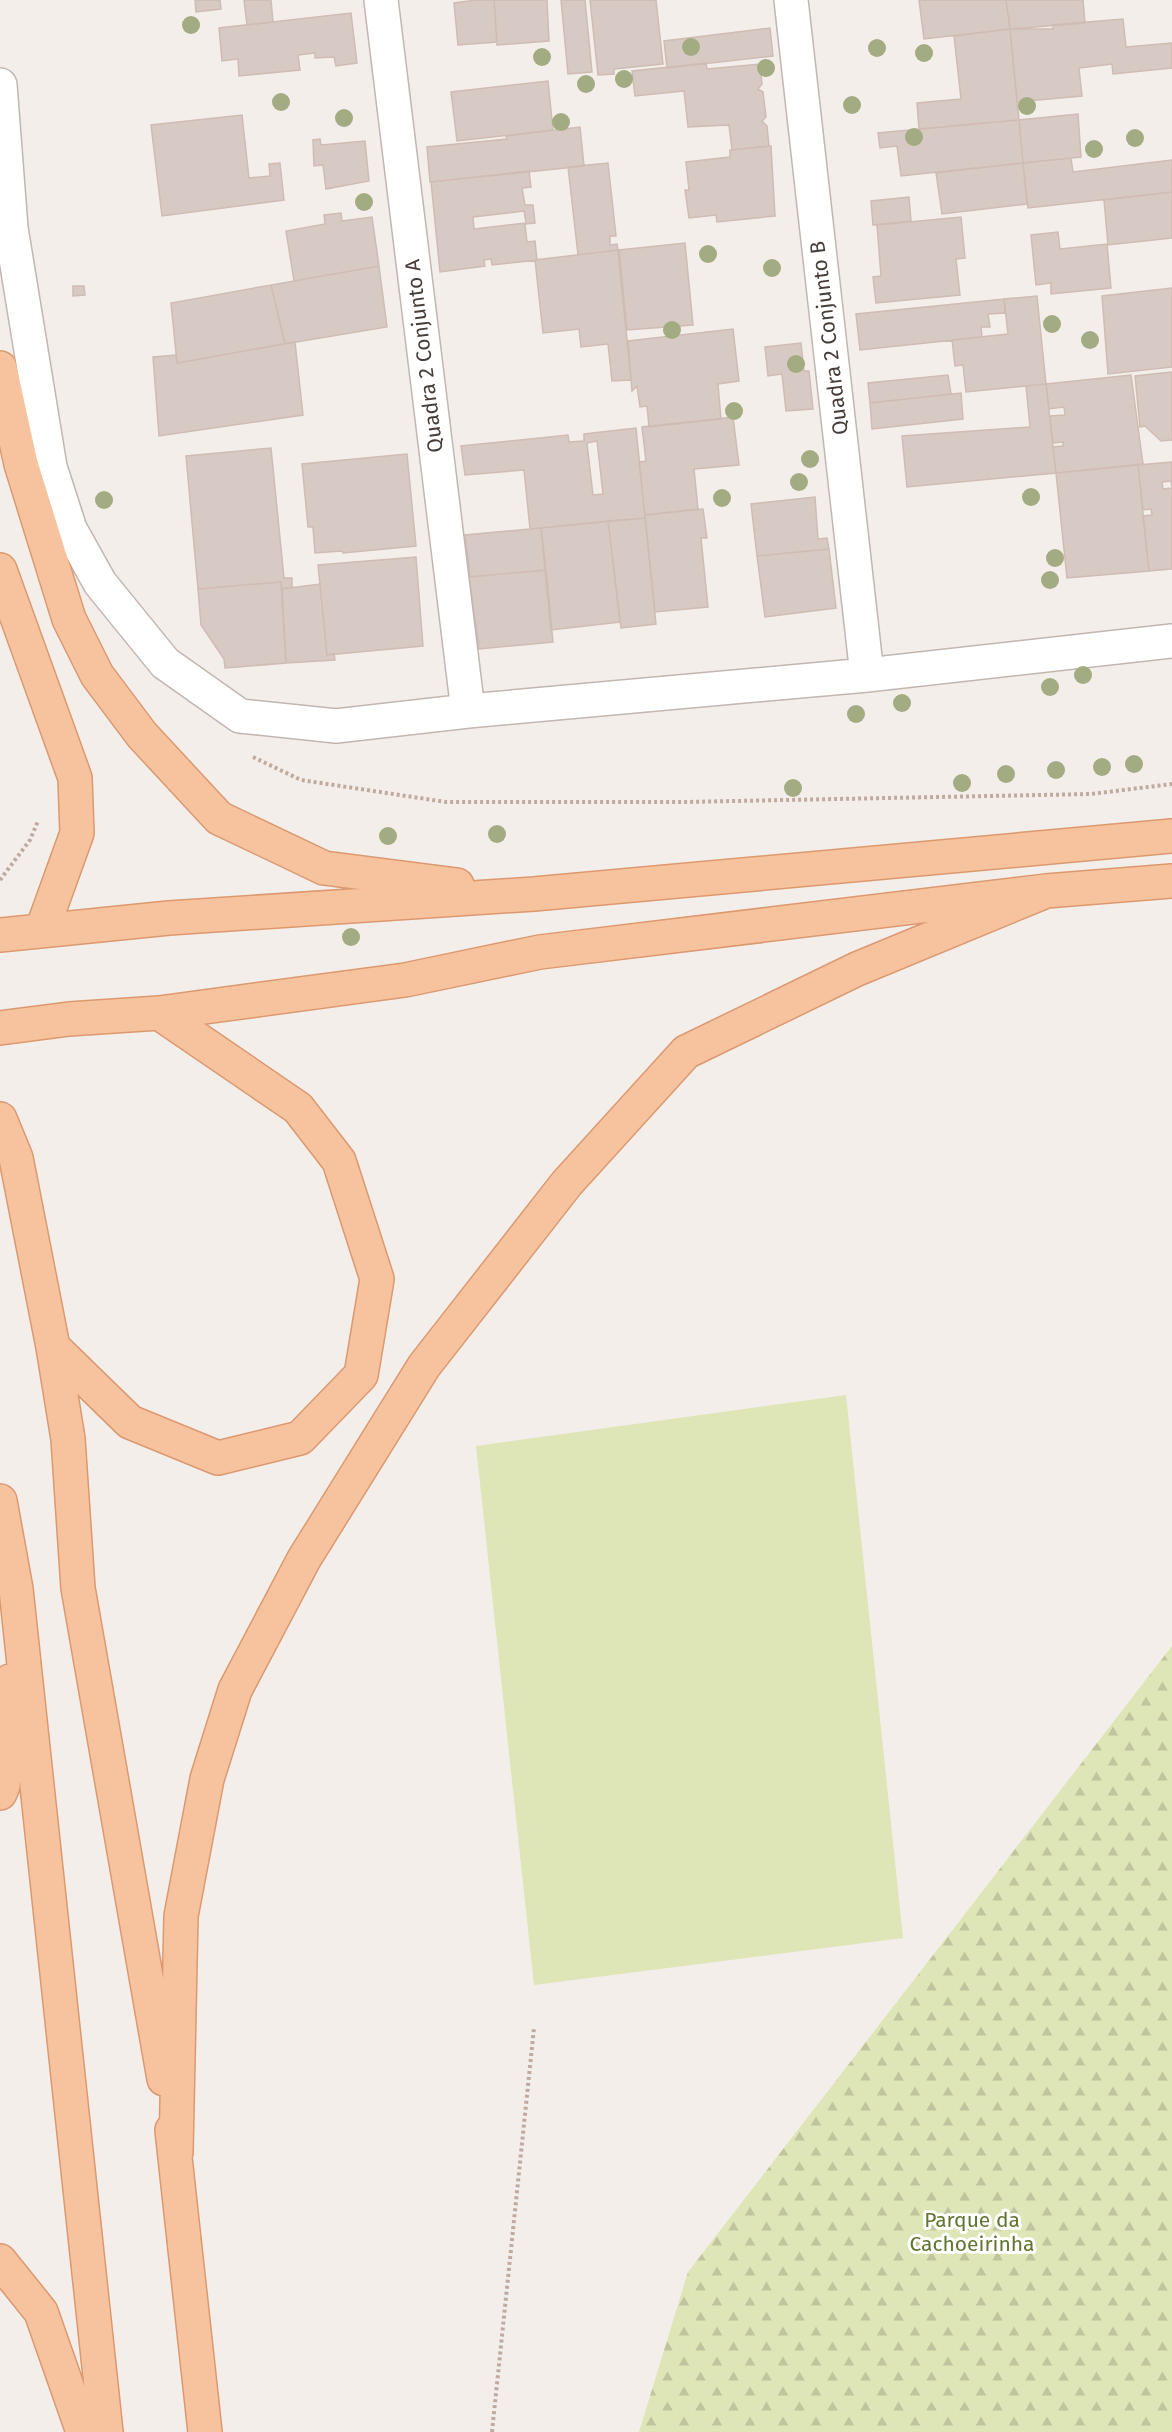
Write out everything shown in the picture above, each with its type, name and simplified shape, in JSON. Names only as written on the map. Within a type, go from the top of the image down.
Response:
[{"type":"main road","points":[[0,368],[21,464],[69,619],[97,675],[141,735],[219,818],[324,868],[534,894]]},
{"type":"main road","points":[[0,570],[75,778],[76,833],[42,930]]},
{"type":"main road","points":[[2,935],[169,918],[534,894],[1172,836]]},
{"type":"main road","points":[[0,1028],[69,1019],[159,1013],[405,980],[540,952],[1046,891],[1172,881]]},
{"type":"main road","points":[[176,2152],[181,1916],[207,1779],[235,1690],[304,1559],[424,1366],[567,1183],[686,1052],[857,969],[1046,891]]},
{"type":"main road","points":[[53,1347],[130,1422],[218,1458],[300,1438],[361,1375],[377,1279],[339,1161],[298,1107],[159,1013]]},
{"type":"main road","points":[[0,1119],[16,1158],[53,1347],[68,1439],[78,1588],[176,2152],[205,2432]]},
{"type":"main road","points":[[0,1501],[16,1589],[106,2432]]},
{"type":"main road","points":[[0,1793],[3,1786],[16,1589]]},
{"type":"main road","points":[[0,2261],[41,2312],[83,2432]]},
{"type":"street","name":"Quadra 2 Conjunto A","points":[[381,0],[468,711]]},
{"type":"street","name":"Quadra 2 Conjunto B","points":[[791,0],[867,675]]},
{"type":"street","points":[[0,85],[11,228],[50,467],[70,529],[100,583],[165,663],[240,716],[336,726],[468,711],[867,675],[1172,640]]},
{"type":"path","points":[[0,880],[30,840],[42,813]]},
{"type":"path","points":[[492,2432],[534,2028]]},
{"type":"green space","points":[[846,1395],[903,1938],[534,1985],[476,1446]]},
{"type":"green space","name":"Parque da Cachoeirinha","points":[[1172,1646],[1172,2432],[639,2432],[688,2272]]},
{"type":"building","points":[[195,0],[220,0],[221,9],[196,12]]},
{"type":"building","points":[[244,0],[271,0],[273,22],[247,25]]},
{"type":"building","points":[[494,0],[497,42],[458,45],[454,3]]},
{"type":"building","points":[[494,0],[547,0],[549,41],[497,45]]},
{"type":"building","points":[[561,0],[585,0],[592,72],[568,74]]},
{"type":"building","points":[[590,0],[656,0],[663,64],[614,69],[614,74],[598,75]]},
{"type":"building","points":[[919,0],[1006,0],[1010,29],[924,39]]},
{"type":"building","points":[[1006,0],[1083,0],[1085,23],[1010,29]]},
{"type":"building","points":[[351,13],[357,63],[336,66],[334,57],[315,58],[315,53],[298,55],[300,70],[239,76],[238,59],[222,61],[219,28]]},
{"type":"building","points":[[1123,19],[1126,47],[1172,43],[1172,68],[1113,74],[1112,64],[1079,68],[1082,96],[1017,102],[1010,29],[1053,29],[1052,25]]},
{"type":"building","points":[[770,28],[773,56],[667,68],[664,41]]},
{"type":"building","points":[[1010,29],[1019,120],[919,129],[917,103],[961,99],[954,36]]},
{"type":"building","points":[[706,63],[707,69],[760,64],[762,84],[758,89],[763,92],[766,117],[762,121],[767,126],[769,146],[732,150],[729,125],[688,127],[684,91],[635,96],[632,71]]},
{"type":"building","points":[[548,81],[553,130],[457,141],[451,92]]},
{"type":"building","points":[[1078,114],[1081,157],[1023,163],[1019,120]]},
{"type":"building","points":[[242,115],[249,178],[270,176],[269,164],[280,163],[284,200],[162,216],[151,125]]},
{"type":"building","points":[[1019,120],[1023,163],[901,176],[897,146],[880,148],[878,133]]},
{"type":"building","points":[[580,127],[584,166],[430,182],[427,147],[507,139],[506,136]]},
{"type":"building","points":[[320,139],[321,145],[365,141],[369,181],[326,189],[323,165],[314,166],[313,140]]},
{"type":"building","points":[[771,146],[775,216],[717,222],[716,215],[689,218],[685,190],[689,190],[686,162],[730,157],[730,150]]},
{"type":"building","points":[[1071,158],[1073,172],[1172,160],[1172,192],[1028,208],[1023,163]]},
{"type":"building","points":[[608,163],[616,236],[610,236],[610,245],[617,244],[618,250],[578,255],[568,167]]},
{"type":"building","points":[[1023,163],[1027,204],[942,214],[936,173]]},
{"type":"building","points":[[529,171],[531,187],[522,188],[525,205],[533,205],[535,223],[525,224],[527,242],[535,241],[537,260],[492,265],[491,259],[484,260],[485,266],[440,272],[431,182]],"holes":[[[524,211],[526,223],[474,229],[473,217]]]},
{"type":"building","points":[[1172,192],[1172,238],[1108,245],[1104,200]]},
{"type":"building","points":[[909,197],[911,221],[873,225],[871,201]]},
{"type":"building","points":[[341,213],[342,221],[372,217],[379,266],[294,281],[286,231],[325,224],[324,215]]},
{"type":"building","points":[[961,217],[965,258],[956,259],[960,295],[876,303],[873,277],[881,276],[877,225]]},
{"type":"building","points":[[1058,232],[1060,249],[1107,244],[1111,288],[1051,294],[1051,283],[1036,285],[1031,235]]},
{"type":"building","points":[[685,243],[693,325],[627,330],[619,250]]},
{"type":"building","points":[[618,250],[631,380],[612,381],[608,344],[581,347],[579,329],[543,333],[535,260]]},
{"type":"building","points":[[379,266],[387,327],[285,344],[271,285]]},
{"type":"building","points":[[271,285],[285,344],[177,363],[171,303]]},
{"type":"building","points":[[73,286],[84,286],[85,295],[73,296]]},
{"type":"building","points":[[1172,288],[1172,367],[1108,374],[1102,296]]},
{"type":"building","points":[[1037,296],[1046,384],[966,392],[963,365],[955,366],[952,340],[1008,334],[1004,299]]},
{"type":"building","points":[[1004,299],[1005,313],[988,314],[990,327],[981,327],[982,337],[860,350],[856,314]]},
{"type":"building","points":[[733,329],[739,381],[718,384],[721,419],[649,427],[647,406],[640,407],[637,386],[632,391],[628,341]]},
{"type":"building","points":[[295,342],[303,415],[159,436],[153,357],[176,355],[177,363]]},
{"type":"building","points":[[801,343],[804,371],[809,371],[813,409],[786,411],[782,374],[768,376],[765,347]]},
{"type":"building","points":[[1172,372],[1172,440],[1161,441],[1145,426],[1140,427],[1135,376]]},
{"type":"building","points":[[948,375],[951,394],[870,403],[868,383]]},
{"type":"building","points":[[1131,375],[1143,464],[1056,473],[1053,447],[1063,446],[1063,442],[1053,443],[1050,416],[1065,415],[1064,407],[1049,409],[1046,384]]},
{"type":"building","points":[[1046,384],[1056,473],[907,487],[902,436],[1030,427],[1026,386]]},
{"type":"building","points":[[961,393],[963,419],[872,429],[870,403]]},
{"type":"building","points":[[733,417],[739,465],[694,469],[698,509],[645,515],[639,462],[646,461],[642,427]]},
{"type":"building","points":[[636,428],[645,518],[530,529],[524,470],[465,475],[461,446],[568,435],[569,442],[584,441],[584,434]],"holes":[[[597,441],[603,494],[593,495],[587,443]]]},
{"type":"building","points":[[271,448],[284,578],[292,578],[292,587],[282,589],[281,582],[198,589],[186,456]]},
{"type":"building","points":[[407,454],[416,546],[343,553],[342,551],[315,553],[313,527],[308,527],[302,464]]},
{"type":"building","points":[[1172,462],[1172,488],[1172,569],[1149,571],[1143,516],[1152,515],[1151,509],[1143,510],[1138,465]],"holes":[[[1171,481],[1172,488],[1163,489],[1162,482]]]},
{"type":"building","points":[[1138,465],[1149,571],[1067,578],[1056,473]]},
{"type":"building","points":[[815,497],[818,539],[827,538],[829,549],[757,556],[751,504]]},
{"type":"building","points":[[703,509],[707,538],[701,538],[708,607],[655,612],[645,515]]},
{"type":"building","points":[[645,518],[656,624],[621,628],[608,521]]},
{"type":"building","points":[[608,521],[620,622],[551,630],[541,528]]},
{"type":"building","points":[[541,528],[546,570],[470,577],[465,535]]},
{"type":"building","points":[[829,549],[836,608],[765,617],[757,556]]},
{"type":"building","points":[[416,557],[423,646],[327,655],[318,565]]},
{"type":"building","points":[[546,570],[553,642],[479,649],[469,577]]},
{"type":"building","points":[[281,582],[286,663],[225,668],[224,659],[201,625],[198,589]]},
{"type":"building","points":[[320,584],[327,655],[334,654],[335,660],[286,663],[282,589]]}]
